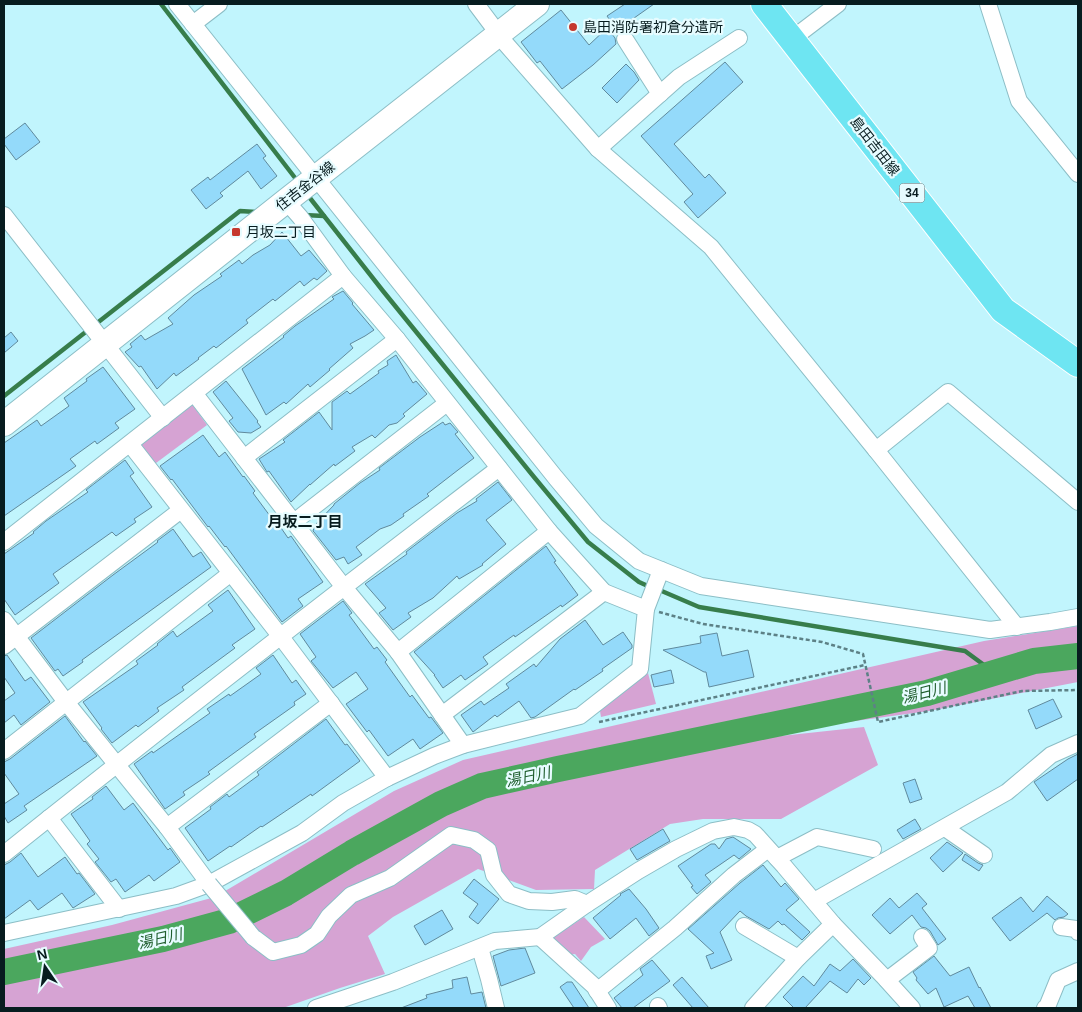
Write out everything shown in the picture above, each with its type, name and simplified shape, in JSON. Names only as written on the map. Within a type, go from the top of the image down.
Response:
[{"type":"main road","name":"住吉金谷線","points":[[4,424],[102,339],[261,220],[298,198],[537,4]]},
{"type":"main road","name":"島田吉田線","points":[[764,4],[1003,310],[1078,364]]},
{"type":"street","points":[[177,4],[193,24],[343,276],[448,403],[549,531],[604,592],[646,608]]},
{"type":"street","points":[[193,24],[219,4]]},
{"type":"street","points":[[476,4],[499,35],[598,149],[711,247],[1017,627]]},
{"type":"street","points":[[792,39],[838,4]]},
{"type":"street","points":[[988,4],[1019,101],[1078,174]]},
{"type":"street","points":[[598,149],[679,76],[739,38]]},
{"type":"street","points":[[625,39],[660,94]]},
{"type":"street","points":[[298,198],[555,477],[596,526],[639,561],[701,586],[990,630],[1078,617]]},
{"type":"street","points":[[4,215],[163,418]]},
{"type":"street","points":[[4,542],[343,276]]},
{"type":"street","points":[[244,458],[396,339]]},
{"type":"street","points":[[194,392],[343,586],[398,652],[463,745]]},
{"type":"street","points":[[876,450],[948,392],[1078,502]]},
{"type":"street","points":[[294,522],[448,403]]},
{"type":"street","points":[[130,444],[281,637],[387,778]]},
{"type":"street","points":[[4,854],[281,637],[343,586],[499,468]]},
{"type":"street","points":[[10,641],[182,510]]},
{"type":"street","points":[[398,652],[549,531]]},
{"type":"street","points":[[4,932],[176,896],[209,884],[302,833],[343,803],[387,778],[434,756],[463,745],[580,716],[640,669],[646,608],[661,570]]},
{"type":"street","points":[[4,751],[231,573]]},
{"type":"street","points":[[442,715],[604,592]]},
{"type":"street","points":[[4,620],[10,641],[66,702],[117,764],[209,884],[253,937],[273,952],[301,945],[317,934],[330,916],[351,895],[390,878],[451,835],[474,840],[488,850],[494,874],[509,894],[529,901],[552,902],[575,899],[587,904]]},
{"type":"street","points":[[167,827],[331,703]]},
{"type":"street","points":[[814,901],[1007,792],[1051,755],[1078,743]]},
{"type":"street","points":[[49,818],[119,909]]},
{"type":"street","points":[[316,1008],[393,982],[495,941],[540,937],[638,871],[676,849],[713,831],[734,827],[748,830],[755,834],[833,924],[912,1008]]},
{"type":"street","points":[[946,828],[984,855]]},
{"type":"street","points":[[597,991],[674,928],[734,875],[772,853],[817,837],[873,849]]},
{"type":"street","points":[[753,1008],[798,958],[833,924]]},
{"type":"street","points":[[744,926],[798,958]]},
{"type":"street","points":[[1061,927],[1076,929],[1078,932]]},
{"type":"street","points":[[540,937],[594,986],[608,1008]]},
{"type":"street","points":[[887,980],[929,948],[922,938]]},
{"type":"street","points":[[480,948],[490,979],[496,1008]]},
{"type":"street","points":[[1045,1008],[1047,1008],[1058,980],[1078,971]]},
{"type":"path","points":[[646,608],[704,624],[822,642],[863,654],[878,722],[1022,691],[1078,690]]},
{"type":"path","points":[[580,716],[590,724],[865,664]]},
{"type":"shaded area","points":[[191,403],[207,425],[152,466],[136,444]]},
{"type":"shaded area","points":[[1078,626],[1078,682],[929,711],[796,729],[718,746],[761,738],[864,727],[878,765],[781,819],[703,819],[670,824],[595,870],[594,889],[536,890],[478,869],[393,917],[368,936],[385,974],[283,1008],[4,1008],[4,949],[112,925],[215,897],[394,791],[463,760],[984,641]]},
{"type":"shaded area","points":[[648,673],[656,704],[601,717],[600,711]]},
{"type":"shaded area","points":[[584,917],[605,939],[591,947],[581,961],[575,954],[567,955],[555,944],[554,937]]},
{"type":"building","points":[[625,4],[654,4],[617,30],[607,16]]},
{"type":"building","points":[[561,10],[589,45],[607,28],[615,38],[616,44],[562,89],[540,61],[537,63],[521,42]]},
{"type":"building","points":[[725,62],[743,82],[674,144],[705,178],[709,174],[726,193],[698,218],[684,202],[693,194],[641,136]]},
{"type":"building","points":[[626,64],[639,80],[617,103],[602,88]]},
{"type":"building","points":[[25,123],[40,142],[16,160],[4,144],[4,139]]},
{"type":"building","points":[[257,144],[266,156],[263,158],[277,176],[261,189],[248,171],[220,193],[223,196],[206,209],[191,190],[208,177],[210,180]]},
{"type":"building","points":[[282,232],[301,256],[309,250],[327,271],[317,280],[314,278],[304,286],[300,281],[275,301],[273,299],[246,320],[248,323],[216,348],[214,346],[176,376],[174,373],[157,389],[141,366],[139,367],[125,352],[132,347],[130,344],[141,335],[145,340],[173,324],[168,318],[194,295],[222,276],[220,274],[239,260],[242,264],[270,245]]},
{"type":"building","points":[[343,291],[374,330],[350,344],[353,348],[310,387],[308,384],[286,404],[284,402],[266,415],[242,369],[284,337],[295,326],[334,299],[332,297]]},
{"type":"building","points":[[11,332],[18,341],[4,353],[4,338]]},
{"type":"building","points":[[396,355],[413,383],[416,381],[427,394],[403,414],[405,416],[397,423],[389,425],[375,438],[372,435],[352,447],[355,451],[335,466],[334,464],[291,502],[259,459],[285,442],[283,440],[319,412],[332,430],[332,402],[347,391],[350,394],[379,373],[378,371],[388,365],[387,361]]},
{"type":"building","points":[[103,367],[135,409],[115,423],[119,428],[97,444],[95,441],[70,459],[76,466],[4,516],[4,443],[37,420],[41,426],[69,406],[64,398]]},
{"type":"building","points":[[226,381],[261,427],[251,433],[238,432],[229,421],[233,418],[213,392]]},
{"type":"building","points":[[443,422],[445,425],[450,423],[458,432],[455,434],[474,458],[427,494],[429,496],[403,514],[404,516],[391,525],[380,529],[356,547],[362,555],[348,564],[344,557],[336,560],[313,531],[315,525],[334,504],[360,483],[380,470],[379,468],[420,437]]},
{"type":"building","points":[[203,435],[219,457],[225,452],[255,491],[253,493],[276,524],[277,522],[288,538],[291,536],[323,582],[298,599],[303,606],[282,622],[226,546],[208,527],[160,466]]},
{"type":"building","points":[[125,460],[134,473],[130,476],[152,507],[134,519],[136,522],[116,536],[112,532],[53,574],[59,583],[15,615],[4,599],[4,554],[34,533],[46,521],[88,492],[86,490]]},
{"type":"building","points":[[498,482],[512,500],[486,520],[506,544],[483,565],[459,579],[457,576],[433,598],[408,613],[411,617],[393,630],[379,613],[386,608],[365,584],[407,554],[406,552],[457,513],[477,501],[476,499]]},
{"type":"building","points":[[173,529],[193,557],[201,552],[211,567],[82,660],[83,662],[63,676],[58,669],[55,671],[31,638]]},
{"type":"building","points":[[546,546],[556,561],[554,562],[578,595],[483,657],[488,664],[465,680],[461,675],[443,688],[435,675],[414,652]]},
{"type":"building","points":[[228,590],[255,629],[232,645],[235,648],[182,687],[184,690],[157,708],[159,711],[112,743],[83,702],[138,664],[136,661],[173,631],[177,637],[213,611],[208,605]]},
{"type":"building","points":[[343,601],[352,613],[349,615],[374,649],[377,647],[387,660],[385,662],[410,697],[412,695],[443,733],[420,749],[413,739],[388,756],[369,730],[367,732],[346,704],[368,689],[356,672],[333,688],[311,661],[316,657],[300,634]]},
{"type":"building","points":[[585,620],[603,645],[623,632],[632,648],[602,669],[603,671],[535,717],[531,718],[519,701],[497,717],[495,715],[473,732],[461,715],[481,701],[484,705],[509,688],[506,684],[534,664],[536,667],[560,639]]},
{"type":"building","points":[[717,633],[722,656],[748,650],[754,677],[709,687],[706,672],[663,650],[701,643],[700,636]]},
{"type":"building","points":[[7,655],[25,681],[31,677],[50,702],[21,725],[14,715],[4,723],[4,701],[15,693],[4,677],[4,656]]},
{"type":"building","points":[[273,655],[292,683],[296,680],[306,694],[294,702],[295,705],[254,734],[256,737],[208,772],[210,774],[183,792],[185,795],[165,809],[134,764],[210,713],[207,709],[229,694],[230,696],[261,674],[256,668]]},
{"type":"building","points":[[671,670],[674,683],[654,687],[651,675]]},
{"type":"building","points":[[1053,699],[1062,717],[1036,729],[1028,710]]},
{"type":"building","points":[[65,716],[97,756],[24,806],[27,810],[8,823],[4,816],[4,804],[19,794],[4,773],[4,762]]},
{"type":"building","points":[[326,719],[345,745],[347,744],[360,761],[312,796],[311,794],[208,861],[185,828],[211,809],[210,807],[227,794],[229,797],[259,775],[257,772]]},
{"type":"building","points":[[1078,754],[1078,779],[1047,801],[1034,782]]},
{"type":"building","points":[[915,779],[922,799],[910,803],[903,783]]},
{"type":"building","points":[[106,786],[124,810],[133,803],[168,850],[170,848],[180,862],[154,881],[149,875],[125,892],[116,879],[111,882],[95,862],[99,859],[87,844],[90,841],[71,814],[93,799],[92,797]]},
{"type":"building","points":[[915,819],[921,829],[903,839],[897,830]]},
{"type":"building","points":[[663,829],[670,841],[637,860],[630,849]]},
{"type":"building","points":[[733,837],[751,849],[739,859],[734,855],[705,875],[711,882],[697,894],[678,866],[711,844],[715,844],[719,849],[726,839]]},
{"type":"building","points":[[947,842],[963,853],[943,872],[930,858]]},
{"type":"building","points":[[21,853],[38,877],[65,857],[95,894],[73,908],[62,893],[38,910],[30,900],[4,919],[4,865]]},
{"type":"building","points":[[965,854],[983,865],[979,871],[962,860]]},
{"type":"building","points":[[763,865],[781,887],[785,883],[799,899],[786,910],[810,932],[802,940],[778,921],[769,929],[740,911],[720,932],[732,960],[711,969],[706,956],[714,953],[688,929]]},
{"type":"building","points":[[474,879],[499,899],[478,924],[469,917],[478,904],[463,893]]},
{"type":"building","points":[[629,889],[659,928],[649,936],[636,918],[610,939],[593,918],[620,894]]},
{"type":"building","points":[[917,893],[927,904],[922,908],[946,939],[938,945],[930,931],[921,927],[912,915],[890,934],[872,915],[890,898],[899,908]]},
{"type":"building","points":[[1047,896],[1068,914],[1055,920],[1047,913],[1010,941],[992,918],[1021,897],[1033,912]]},
{"type":"building","points":[[442,910],[453,929],[425,945],[414,926]]},
{"type":"building","points":[[525,948],[535,973],[501,986],[493,956],[509,950]]},
{"type":"building","points":[[934,956],[950,976],[969,967],[991,1008],[975,1008],[968,996],[944,1007],[936,988],[928,994],[916,980],[917,978],[913,972]]},
{"type":"building","points":[[853,959],[871,978],[864,985],[858,979],[847,993],[830,981],[805,1008],[794,1008],[783,997],[803,976],[814,986],[830,964],[840,971]]},
{"type":"building","points":[[652,960],[670,981],[633,1008],[622,1008],[614,998],[643,975],[640,969]]},
{"type":"building","points":[[467,977],[471,994],[482,992],[486,1008],[401,1008],[427,998],[426,995],[453,988],[452,980]]},
{"type":"building","points":[[682,977],[709,1008],[693,1008],[673,985]]},
{"type":"building","points":[[567,982],[572,982],[589,1008],[574,1008],[560,987]]},
{"type":"waterway","points":[[161,4],[299,183]]},
{"type":"waterway","points":[[306,193],[383,291],[588,542],[639,582],[650,587]]},
{"type":"waterway","points":[[4,396],[240,211],[258,212]]},
{"type":"waterway","points":[[304,215],[324,216]]},
{"type":"waterway","points":[[657,589],[699,607],[965,651],[984,665],[1002,672]]},
{"type":"waterway","name":"湯日川","points":[[4,972],[163,939],[229,921],[286,893],[352,853],[441,804],[482,786],[927,693],[1034,661],[1078,656]]},
{"type":"place","name":"島田消防署初倉分遣所","points":[[573,27]]},
{"type":"place","name":"月坂二丁目","points":[[236,232]]},
{"type":"district","name":"月坂二丁目","points":[[305,522]]}]
